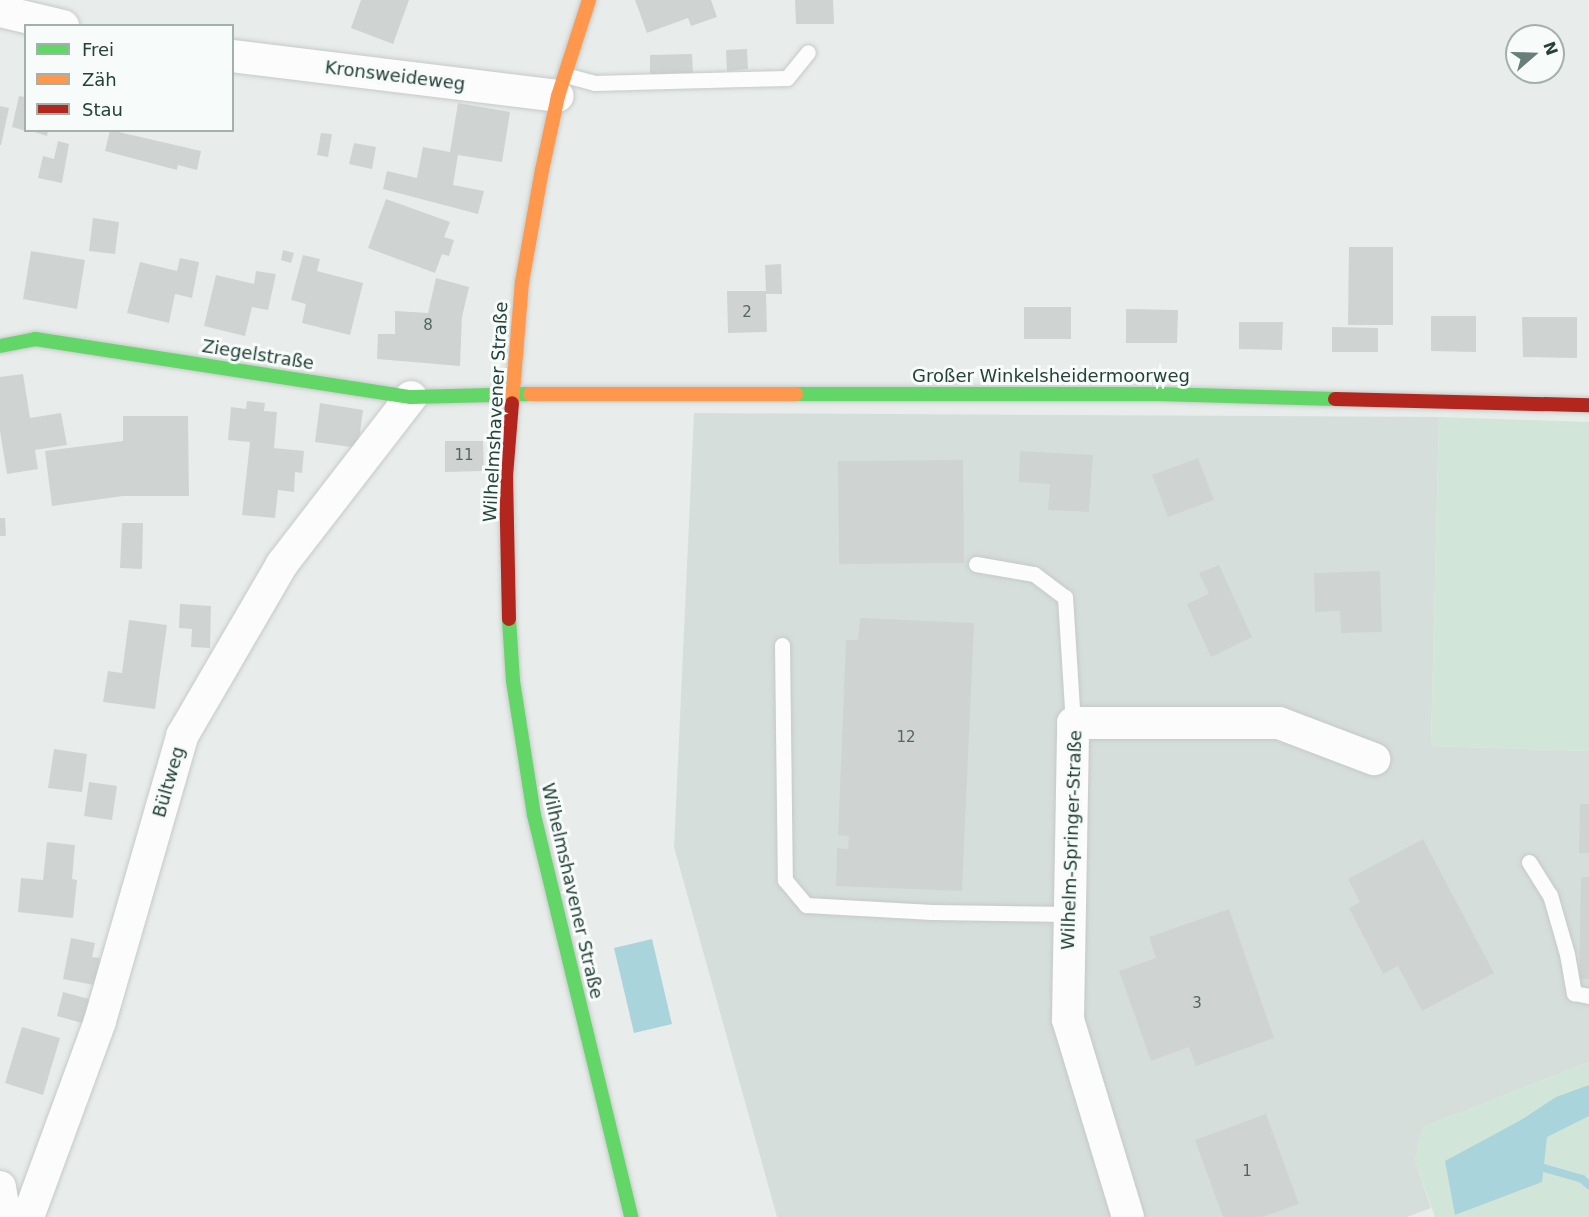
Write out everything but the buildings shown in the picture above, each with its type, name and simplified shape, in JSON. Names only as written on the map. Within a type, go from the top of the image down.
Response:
[{"type":"street","name":"Wilhelmshavener Straße","points":[[589,0],[562,85],[542,170],[522,282],[506,476],[506,569],[513,681],[536,826],[631,1217]]},
{"type":"street","points":[[0,11],[55,24]]},
{"type":"street","name":"Kronsweideweg","points":[[234,56],[562,85]]},
{"type":"street","name":"Ziegelstraße","points":[[0,346],[36,339],[411,397],[512,394]]},
{"type":"street","name":"Großer Winkelsheidermoorweg","points":[[512,394],[1158,394],[1589,405]]},
{"type":"street","name":"Bültweg","points":[[28,1217],[100,1021],[182,736],[282,564],[411,397]]},
{"type":"street","name":"Wilhelm-Springer-Straße","points":[[1128,1217],[1068,1020],[1073,723],[1279,723],[1374,759]]},
{"type":"street","points":[[0,1186],[5,1217]]},
{"type":"lane","points":[[562,85],[787,78],[808,52]]},
{"type":"lane","points":[[976,564],[1034,574],[1065,597],[1073,723]]},
{"type":"lane","points":[[782,645],[785,880],[806,905],[932,912],[1069,914]]},
{"type":"lane","points":[[1529,862],[1550,895],[1567,954],[1574,993],[1589,996]]},
{"type":"shaded area","points":[[694,413],[1439,417],[1431,746],[1589,751],[1589,1062],[1423,1127],[1415,1160],[1431,1208],[1407,1217],[777,1217],[674,847]]},
{"type":"green space","points":[[1439,417],[1589,422],[1589,751],[1431,746]]},
{"type":"green space","points":[[1589,1062],[1589,1217],[1435,1217],[1415,1160],[1423,1127]]},
{"type":"water","points":[[652,939],[672,1024],[634,1033],[614,948]]},
{"type":"water","points":[[1589,1085],[1589,1116],[1547,1137],[1542,1182],[1455,1215],[1445,1161],[1521,1120],[1556,1097]]},
{"type":"waterway","points":[[1544,1168],[1582,1179],[1589,1185]]},
{"type":"traffic: fast","points":[[0,346],[35,339],[411,397],[530,394]]},
{"type":"traffic: fast","points":[[796,394],[1158,394],[1335,399]]},
{"type":"traffic: fast","points":[[509,619],[513,681],[534,815],[631,1217]]},
{"type":"traffic: slow","points":[[512,403],[522,282],[542,170],[558,96],[589,0]]},
{"type":"traffic: slow","points":[[530,394],[796,394]]},
{"type":"traffic: jam","points":[[1335,399],[1589,405]]},
{"type":"traffic: jam","points":[[509,619],[506,476],[512,403]]}]
